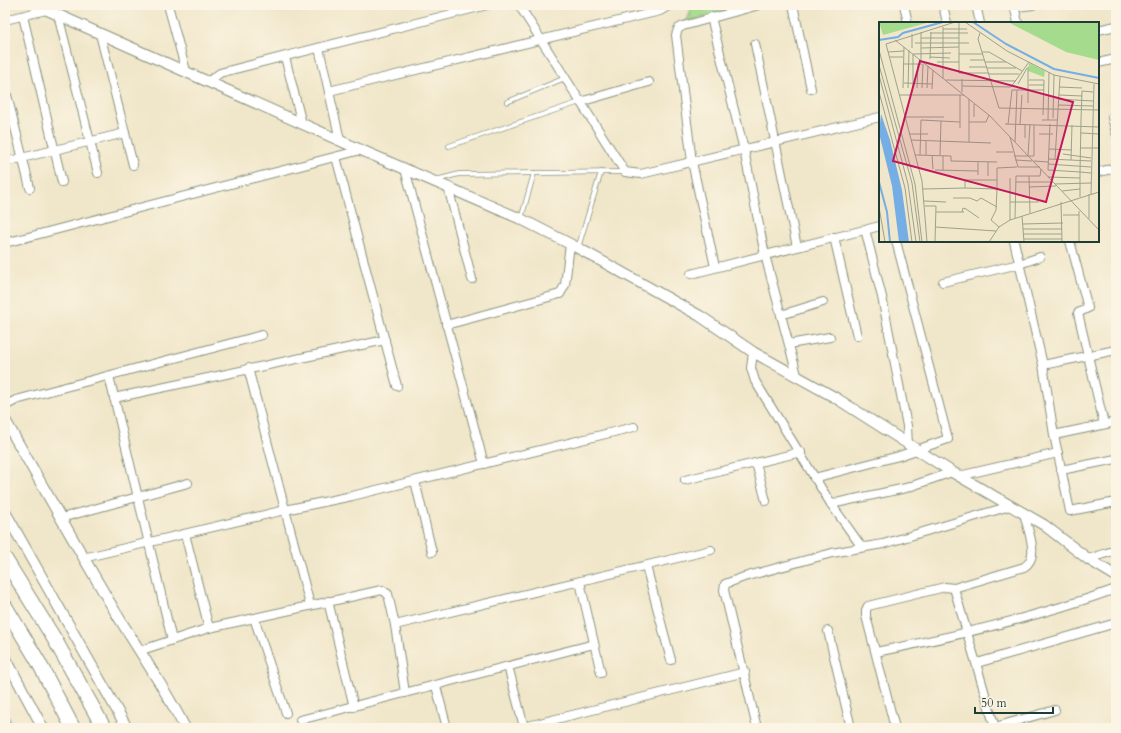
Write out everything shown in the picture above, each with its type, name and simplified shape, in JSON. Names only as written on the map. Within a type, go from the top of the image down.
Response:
[{"type":"highway","points":[[5,559],[55,640],[104,728]]},
{"type":"highway","points":[[5,606],[38,661],[73,728]]},
{"type":"street","points":[[36,5],[209,81],[302,124],[521,219],[574,246],[700,316],[753,352],[797,375],[836,398],[956,474],[1044,525],[1088,559],[1116,576]]},
{"type":"street","points":[[168,5],[186,71]]},
{"type":"street","points":[[288,5],[300,5]]},
{"type":"street","points":[[209,81],[220,73],[487,5]]},
{"type":"street","points":[[519,5],[625,172],[641,174],[879,117]]},
{"type":"street","points":[[329,91],[660,11],[670,5]]},
{"type":"street","points":[[715,267],[692,162],[676,35],[678,29],[683,26],[711,17],[759,5]]},
{"type":"street","points":[[793,5],[811,89]]},
{"type":"street","points":[[904,5],[908,22]]},
{"type":"street","points":[[943,5],[947,22]]},
{"type":"street","points":[[976,5],[980,22]]},
{"type":"street","points":[[1018,22],[1014,6],[1033,5]]},
{"type":"street","points":[[5,20],[46,10]]},
{"type":"street","points":[[58,15],[98,173]]},
{"type":"street","points":[[23,16],[62,182]]},
{"type":"street","points":[[711,17],[744,150],[765,255],[797,375]]},
{"type":"street","points":[[1099,30],[1116,26]]},
{"type":"street","points":[[100,34],[133,165]]},
{"type":"street","points":[[755,44],[797,247]]},
{"type":"street","points":[[319,48],[340,140]]},
{"type":"street","points":[[284,57],[302,124]]},
{"type":"street","points":[[1099,63],[1116,59]]},
{"type":"street","points":[[580,102],[649,82]]},
{"type":"street","points":[[5,87],[30,188]]},
{"type":"street","points":[[1112,117],[1116,133]]},
{"type":"street","points":[[5,162],[125,133]]},
{"type":"street","points":[[5,243],[361,150]]},
{"type":"street","points":[[336,157],[397,386]]},
{"type":"street","points":[[1099,172],[1116,168]]},
{"type":"street","points":[[405,169],[484,464]]},
{"type":"street","points":[[448,187],[472,279]]},
{"type":"street","points":[[691,274],[879,226]]},
{"type":"street","points":[[865,229],[882,297],[912,447]]},
{"type":"street","points":[[834,237],[857,336]]},
{"type":"street","points":[[814,478],[912,447],[948,439],[896,242]]},
{"type":"street","points":[[1014,242],[1043,365],[1054,435],[1070,511],[1116,502]]},
{"type":"street","points":[[1070,242],[1088,308],[1078,313],[1104,424]]},
{"type":"street","points":[[446,325],[560,294],[565,285],[574,246]]},
{"type":"street","points":[[943,282],[1019,264],[1040,257]]},
{"type":"street","points":[[781,315],[823,302]]},
{"type":"street","points":[[5,406],[16,400],[262,335]]},
{"type":"street","points":[[789,344],[830,337]]},
{"type":"street","points":[[114,398],[248,368],[385,340]]},
{"type":"street","points":[[1043,365],[1116,350]]},
{"type":"street","points":[[753,352],[752,375],[801,452],[814,478],[831,504],[857,542],[865,547]]},
{"type":"street","points":[[248,368],[310,605]]},
{"type":"street","points":[[109,376],[150,541],[172,640]]},
{"type":"street","points":[[5,420],[83,558],[139,651],[163,687],[185,728]]},
{"type":"street","points":[[1054,435],[1116,422]]},
{"type":"street","points":[[83,558],[150,541],[352,496],[634,427]]},
{"type":"street","points":[[685,480],[801,452]]},
{"type":"street","points":[[831,504],[906,488],[956,474],[1058,453]]},
{"type":"street","points":[[1061,470],[1116,459]]},
{"type":"street","points":[[756,463],[766,501]]},
{"type":"street","points":[[415,481],[432,552]]},
{"type":"street","points":[[61,518],[188,483]]},
{"type":"street","points":[[757,728],[745,672],[724,590],[725,584],[744,577],[832,553],[883,544],[1010,506]]},
{"type":"street","points":[[5,512],[127,728]]},
{"type":"street","points":[[895,728],[866,616],[868,606],[932,590],[954,588],[1030,564],[1032,559],[1032,549],[1024,513]]},
{"type":"street","points":[[185,534],[209,628]]},
{"type":"street","points":[[395,624],[580,582],[711,550]]},
{"type":"street","points":[[1088,559],[1116,550]]},
{"type":"street","points":[[646,566],[671,660]]},
{"type":"street","points":[[580,582],[601,673]]},
{"type":"street","points":[[954,588],[995,727],[1055,710]]},
{"type":"street","points":[[139,651],[209,628],[328,601],[385,590],[390,601],[395,624],[405,693]]},
{"type":"street","points":[[876,652],[968,634],[1116,590]]},
{"type":"street","points":[[328,601],[354,707]]},
{"type":"street","points":[[254,618],[286,713]]},
{"type":"street","points":[[977,663],[1116,623]]},
{"type":"street","points":[[828,631],[851,728]]},
{"type":"street","points":[[300,720],[594,644]]},
{"type":"street","points":[[5,657],[43,728]]},
{"type":"street","points":[[508,666],[524,727],[745,672]]},
{"type":"street","points":[[436,686],[447,728]]},
{"type":"lane","points":[[507,102],[565,78]]},
{"type":"lane","points":[[449,146],[580,102]]},
{"type":"lane","points":[[574,246],[601,172]]},
{"type":"lane","points":[[434,181],[459,174],[625,172]]},
{"type":"lane","points":[[521,219],[534,173]]},
{"type":"green space","points":[[693,5],[753,5],[754,8],[687,21]]},
{"type":"water","points":[[5,711],[14,728],[5,728]]}]
